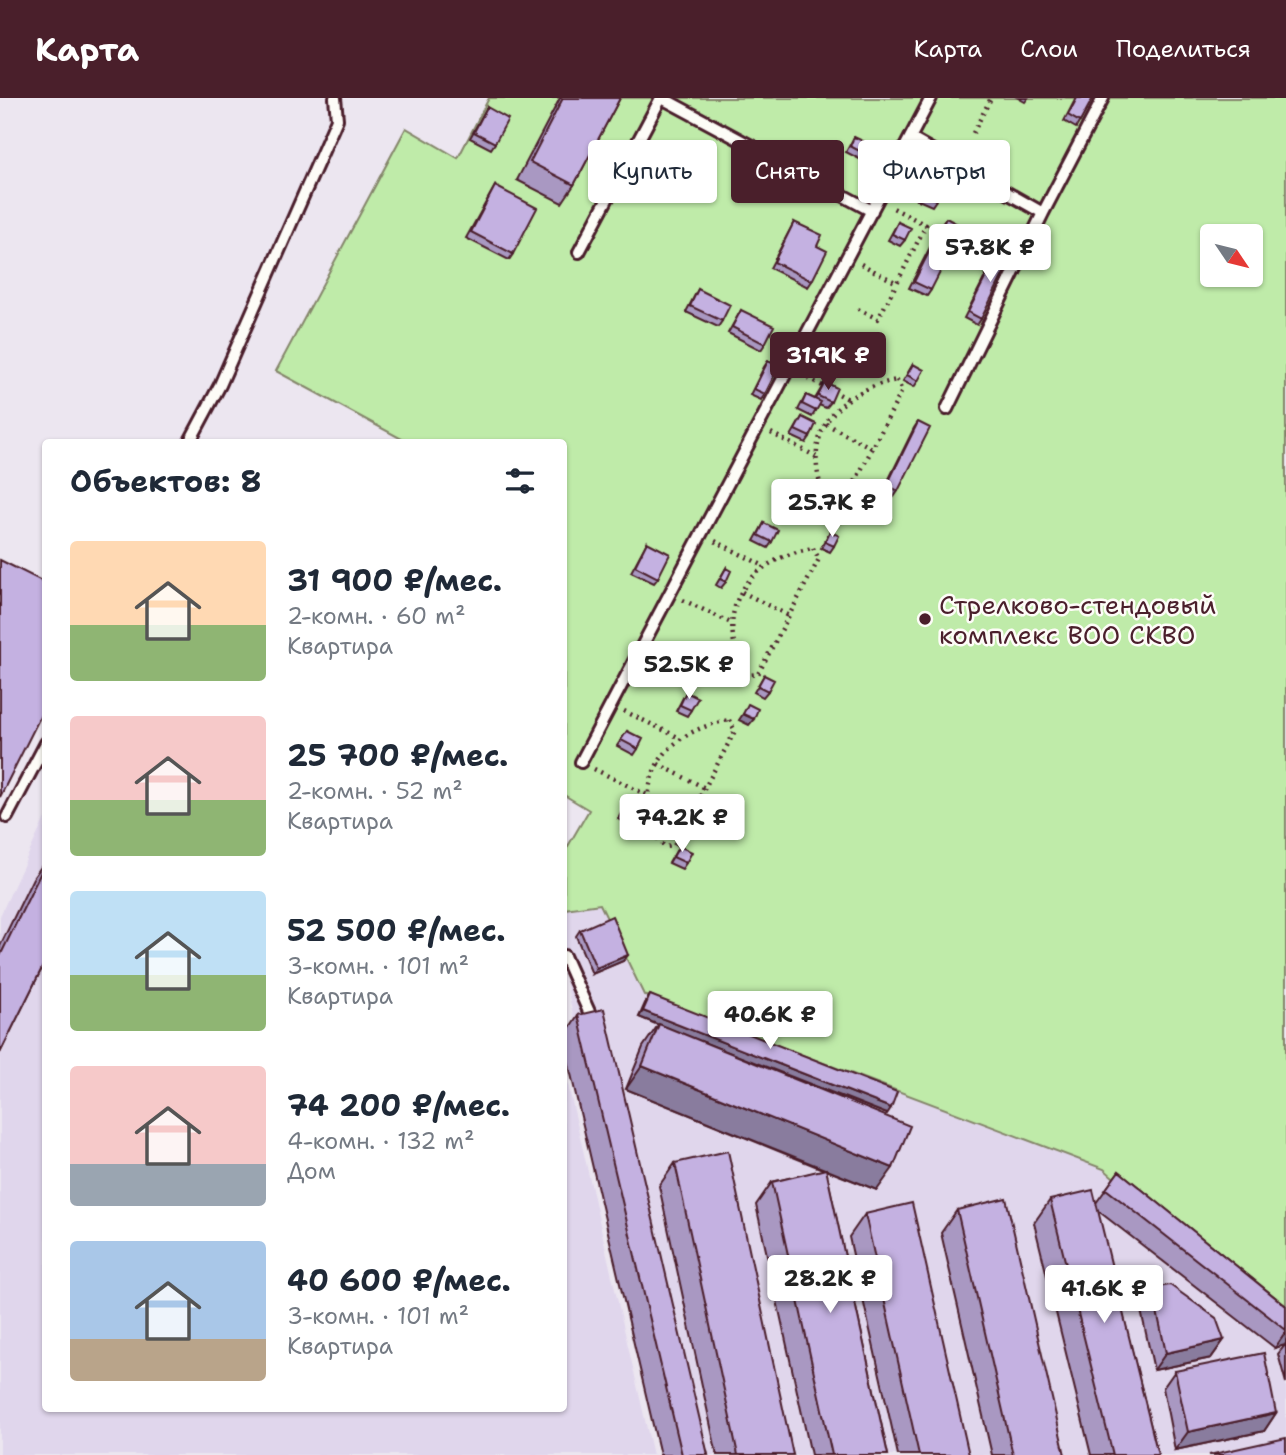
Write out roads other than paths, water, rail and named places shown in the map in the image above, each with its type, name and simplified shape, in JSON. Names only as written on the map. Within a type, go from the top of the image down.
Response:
[{"type":"lane","points":[[191,439],[220,385],[337,119],[335,98]]},
{"type":"lane","points":[[579,252],[661,98],[872,211]]},
{"type":"lane","points":[[581,762],[931,98]]},
{"type":"lane","points":[[947,409],[1103,98]]},
{"type":"lane","points":[[910,138],[1043,214]]},
{"type":"lane","points":[[7,817],[42,751]]},
{"type":"lane","points":[[567,963],[598,1032]]},
{"type":"place","name":"Стрелково-стендовый комплекс ВОО СКВО","points":[[925,619]]}]
